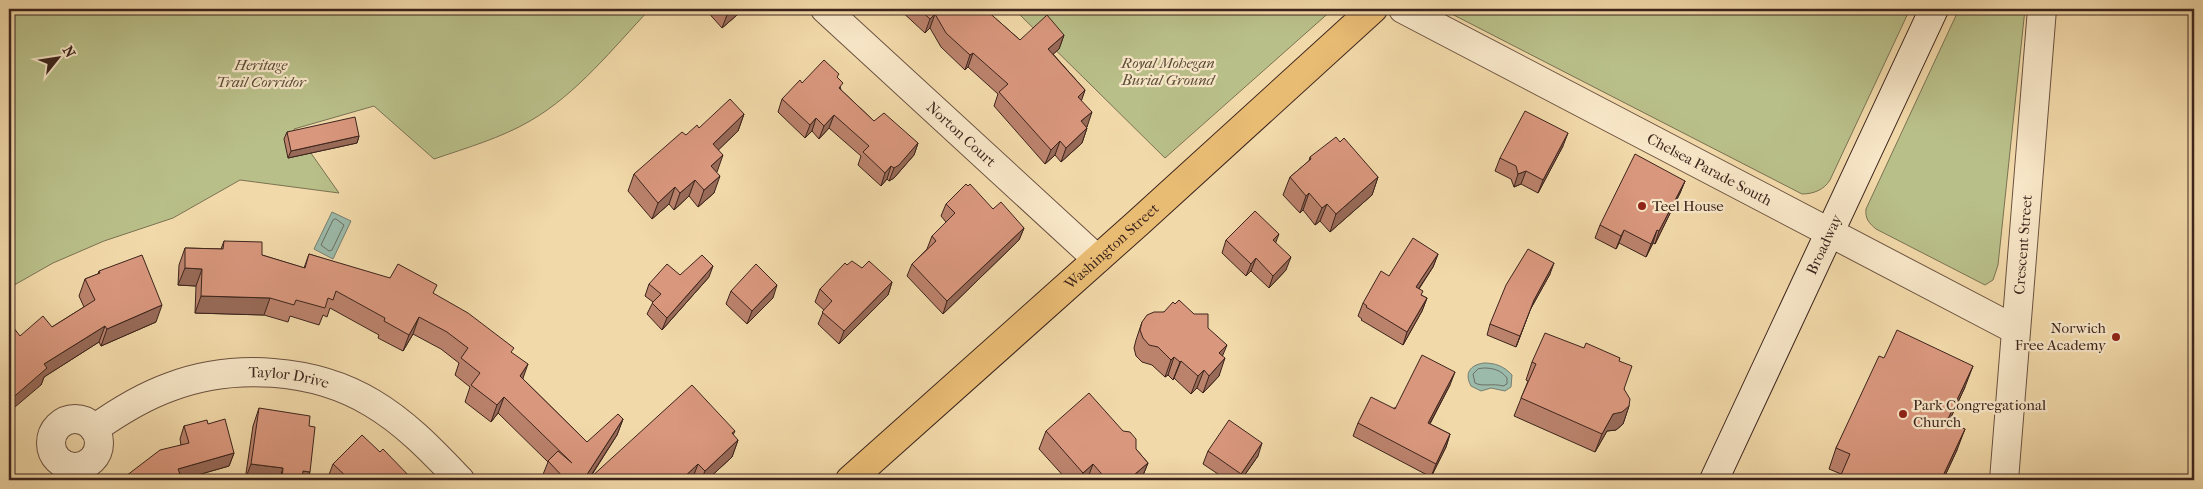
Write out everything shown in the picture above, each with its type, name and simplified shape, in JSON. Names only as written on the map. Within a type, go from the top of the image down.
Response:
[{"type":"highway","name":"Washington Street","points":[[850,480],[1372,9]]},
{"type":"street","name":"Norton Court","points":[[825,9],[1097,259]]},
{"type":"street","name":"Chelsea Parade South","points":[[1403,9],[2016,330]]},
{"type":"street","name":"Broadway","points":[[1714,480],[1934,9]]},
{"type":"street","name":"Crescent Street","points":[[2004,480],[2042,9]]},
{"type":"street","name":"Taylor Drive","points":[[94,429],[124,408],[149,395],[192,380],[241,373],[300,376],[329,384],[371,402],[413,434],[460,480]]},
{"type":"green space","name":"Heritage Trail Corridor","points":[[9,9],[650,9],[594,70],[563,98],[530,121],[507,133],[434,159],[374,106],[294,129],[339,193],[240,180],[173,218],[104,241],[53,263],[9,288]]},
{"type":"green space","name":"Royal Mohegan Burial Ground","points":[[1014,9],[1333,9],[1165,158]]},
{"type":"green space","points":[[1442,9],[1910,9],[1830,180],[1818,191],[1802,194]]},
{"type":"green space","points":[[1959,9],[2025,9],[1998,265],[1993,280],[1985,285],[1876,229],[1871,225],[1866,215],[1866,209]]},
{"type":"water","points":[[332,212],[351,221],[333,259],[314,249]]},
{"type":"water","points":[[1484,363],[1506,369],[1512,375],[1511,387],[1505,391],[1491,388],[1481,391],[1471,386],[1468,377],[1470,370]]},
{"type":"building","points":[[721,9],[734,9],[727,15]]},
{"type":"building","points":[[919,9],[985,9],[1020,40],[1047,15],[1064,35],[1048,49],[1085,90],[1078,97],[1092,112],[1081,121],[1087,128],[1066,148],[1060,141],[1051,150],[999,92],[1008,84],[973,53],[970,55],[946,33],[935,14],[930,19]]},
{"type":"building","points":[[824,60],[839,74],[837,77],[843,83],[839,88],[874,121],[884,113],[918,143],[899,165],[894,168],[891,166],[885,173],[863,152],[869,146],[834,115],[824,126],[816,118],[810,125],[782,99],[800,80],[802,83]]},
{"type":"building","points":[[730,99],[744,114],[713,144],[723,155],[711,166],[720,176],[704,190],[695,180],[680,193],[675,187],[658,203],[634,174],[682,132],[686,135],[697,125],[699,128]]},
{"type":"building","points":[[1525,111],[1568,133],[1543,180],[1526,171],[1518,174],[1516,166],[1500,158]]},
{"type":"building","points":[[355,117],[359,136],[291,151],[287,132]]},
{"type":"building","points":[[1336,137],[1340,142],[1344,138],[1378,177],[1336,214],[1327,204],[1322,208],[1309,193],[1306,196],[1290,177],[1311,159],[1310,157]]},
{"type":"building","name":"Teel House","points":[[1635,154],[1685,181],[1651,244],[1624,230],[1621,236],[1600,225]]},
{"type":"building","points":[[966,184],[968,186],[970,184],[993,209],[1001,202],[1024,228],[947,301],[912,264],[936,241],[932,236],[955,213],[946,204]]},
{"type":"building","points":[[1255,211],[1279,234],[1273,240],[1291,257],[1273,276],[1256,258],[1251,264],[1226,240]]},
{"type":"building","points":[[1413,238],[1438,254],[1416,287],[1423,291],[1421,295],[1427,298],[1407,332],[1366,307],[1363,303],[1381,271],[1389,276]]},
{"type":"building","points":[[224,241],[262,242],[262,255],[305,268],[309,254],[390,278],[398,264],[437,285],[433,293],[468,313],[514,348],[511,352],[528,364],[520,376],[587,442],[618,414],[623,419],[586,476],[590,478],[692,385],[735,431],[732,433],[738,440],[705,471],[698,464],[681,480],[566,480],[548,461],[558,451],[572,463],[504,397],[497,405],[471,385],[480,373],[461,358],[468,348],[447,332],[419,317],[409,335],[384,321],[385,318],[336,291],[333,300],[328,298],[325,308],[296,300],[294,305],[270,298],[201,296],[202,269],[185,268],[185,248],[223,249]]},
{"type":"building","points":[[1528,249],[1554,263],[1534,300],[1520,336],[1490,324],[1506,285]]},
{"type":"building","points":[[142,255],[162,305],[107,329],[105,326],[44,364],[47,368],[9,401],[9,330],[13,327],[20,336],[43,316],[52,327],[95,300],[85,279],[100,273],[99,271]]},
{"type":"building","points":[[702,255],[713,266],[667,318],[652,303],[661,294],[649,284],[667,264],[680,275]]},
{"type":"building","points":[[852,261],[862,268],[869,261],[892,282],[844,331],[822,312],[832,301],[820,289],[845,263],[847,265]]},
{"type":"building","points":[[756,264],[777,285],[752,311],[731,291]]},
{"type":"building","points":[[1179,300],[1194,314],[1208,314],[1208,328],[1227,345],[1219,353],[1225,358],[1209,376],[1204,370],[1198,376],[1181,361],[1174,357],[1171,360],[1158,347],[1149,345],[1143,338],[1140,330],[1142,322],[1147,315],[1154,312],[1164,312],[1173,302],[1175,304]]},
{"type":"building","name":"Park Congregational Church","points":[[1897,330],[1973,366],[1947,421],[1965,429],[1941,480],[1849,480],[1841,475],[1850,454],[1836,448],[1879,356],[1884,358]]},
{"type":"building","points":[[1545,333],[1584,348],[1586,343],[1620,358],[1619,361],[1632,366],[1624,389],[1630,399],[1629,406],[1622,412],[1613,414],[1602,434],[1521,398],[1536,364],[1532,362]]},
{"type":"building","points":[[1422,355],[1455,372],[1428,423],[1450,434],[1436,464],[1358,423],[1371,397],[1395,409]]},
{"type":"building","points":[[1089,393],[1123,431],[1130,432],[1136,439],[1136,449],[1148,463],[1128,480],[1107,480],[1093,464],[1083,473],[1046,431]]},
{"type":"building","points":[[259,408],[310,416],[309,426],[315,427],[310,472],[303,471],[302,480],[282,480],[283,468],[251,464]]},
{"type":"building","points":[[225,419],[234,453],[178,469],[180,474],[155,480],[115,480],[120,477],[122,479],[160,450],[189,443],[184,426],[207,420],[208,424]]},
{"type":"building","points":[[1229,420],[1262,443],[1241,474],[1208,451]]},
{"type":"building","points":[[362,435],[380,452],[383,449],[413,480],[350,480],[333,464]]},
{"type":"place","name":"Teel House","points":[[1642,206]]},
{"type":"place","name":"Norwich Free Academy","points":[[2116,337]]},
{"type":"place","name":"Park Congregational Church","points":[[1903,414]]}]
